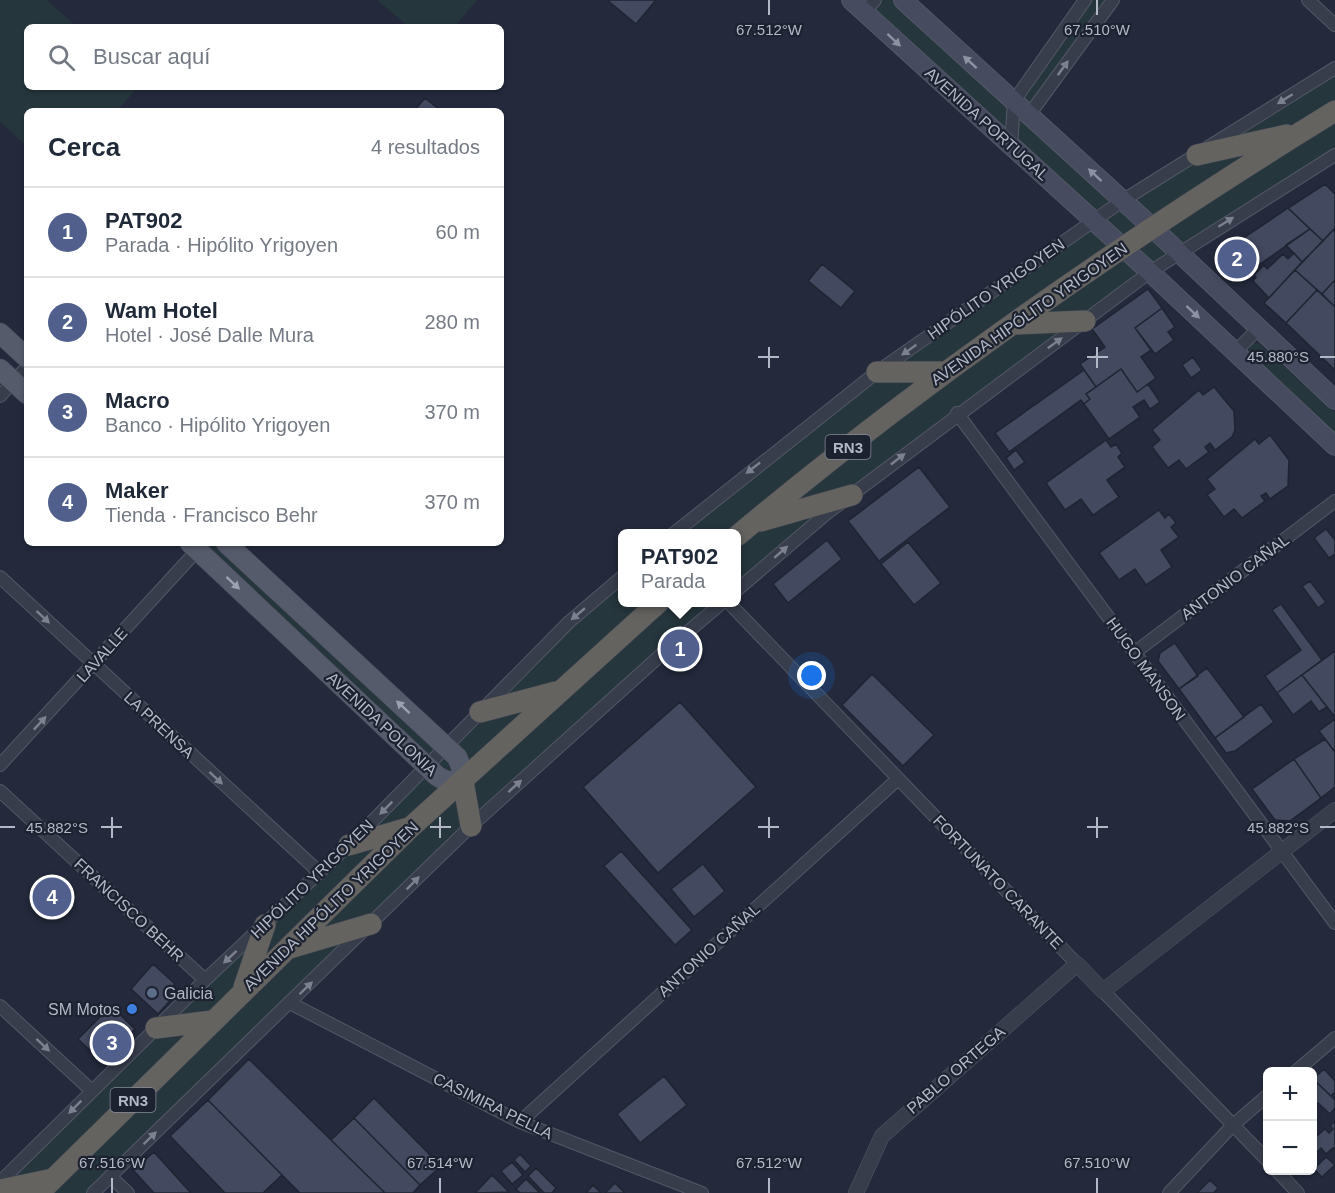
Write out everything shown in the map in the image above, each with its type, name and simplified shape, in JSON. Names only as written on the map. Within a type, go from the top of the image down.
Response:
[{"type":"highway","name":"AVENIDA HIPÓLITO YRIGOYEN","points":[[744,530],[946,372],[1013,324],[1123,248],[1335,111]]},
{"type":"highway","points":[[1197,155],[1301,132],[1335,127]]},
{"type":"highway","points":[[1013,324],[1085,321]]},
{"type":"highway","points":[[877,372],[946,372]]},
{"type":"highway","points":[[744,530],[852,495]]},
{"type":"highway","name":"AVENIDA HIPÓLITO YRIGOYEN","points":[[46,1186],[212,1020],[411,827],[654,607]]},
{"type":"highway","points":[[480,712],[559,691]]},
{"type":"highway","points":[[463,781],[471,826]]},
{"type":"highway","points":[[349,845],[411,827]]},
{"type":"highway","points":[[287,949],[371,924]]},
{"type":"highway","points":[[243,992],[265,925]]},
{"type":"highway","points":[[156,1028],[212,1020]]},
{"type":"highway","points":[[0,1190],[46,1186]]},
{"type":"main road","name":"AVENIDA PORTUGAL","points":[[903,0],[1154,229],[1176,253],[1335,400]]},
{"type":"main road","name":"AVENIDA PORTUGAL","points":[[863,4],[1011,147],[1150,272],[1335,446]]},
{"type":"main road","points":[[0,333],[24,355]]},
{"type":"main road","name":"AVENIDA POLONIA","points":[[198,546],[442,780],[463,781],[460,761],[229,546]]},
{"type":"street","points":[[1011,147],[1014,101],[1085,0]]},
{"type":"street","points":[[1029,115],[1113,0]]},
{"type":"street","points":[[1308,0],[1335,25]]},
{"type":"street","name":"HIPÓLITO YRIGOYEN","points":[[679,529],[877,372],[1122,201],[1335,68]]},
{"type":"street","points":[[741,587],[826,514],[957,413],[1176,253],[1335,155]]},
{"type":"street","points":[[1236,352],[1258,329]]},
{"type":"street","name":"HUGO MANSON","points":[[957,413],[1335,923]]},
{"type":"street","name":"ANTONIO CAÑAL","points":[[1134,653],[1335,501]]},
{"type":"street","name":"LAVALLE","points":[[0,765],[94,665],[196,546]]},
{"type":"street","name":"LA PRENSA","points":[[0,576],[319,872]]},
{"type":"street","name":"HIPÓLITO YRIGOYEN","points":[[0,1182],[205,980],[349,845],[569,622],[618,580]]},
{"type":"street","points":[[93,1193],[471,826],[663,653],[718,607]]},
{"type":"street","name":"FORTUNATO CARANTE","points":[[732,607],[1263,1156]]},
{"type":"street","name":"ANTONIO CAÑAL","points":[[520,1122],[898,779]]},
{"type":"street","name":"FRANCISCO BEHR","points":[[0,791],[205,980]]},
{"type":"street","points":[[1103,991],[1335,810]]},
{"type":"street","name":"PABLO ORTEGA","points":[[856,1193],[882,1136],[1077,964]]},
{"type":"street","name":"CASIMIRA PELLA","points":[[290,1003],[520,1122],[702,1193]]},
{"type":"street","points":[[0,1006],[92,1091]]},
{"type":"street","points":[[1300,1067],[1335,1038]]},
{"type":"street","points":[[1169,1193],[1233,1125],[1263,1099]]},
{"type":"street","points":[[1281,1175],[1298,1193]]},
{"type":"street","points":[[110,1176],[128,1193]]},
{"type":"shaded area","points":[[0,0],[47,0],[74,24],[24,24],[24,90],[135,90],[120,108],[24,108],[24,143],[0,122]]},
{"type":"shaded area","points":[[377,0],[477,0],[457,24],[405,24]]},
{"type":"shaded area","points":[[851,0],[903,0],[1014,101],[1085,0],[1113,0],[1029,115],[1122,200],[1335,68],[1335,155],[1150,272],[741,587],[741,529],[679,529],[877,372],[1094,221]]},
{"type":"shaded area","points":[[1258,343],[1335,412],[1335,435],[1249,354],[1250,344]]},
{"type":"shaded area","points":[[193,546],[229,546],[446,747],[618,581],[618,607],[718,607],[471,826],[93,1193],[0,1193],[0,1182],[427,766]]},
{"type":"building","points":[[607,0],[656,0],[636,24]]},
{"type":"building","points":[[425,98],[437,108],[417,108]]},
{"type":"building","points":[[1325,184],[1335,194],[1335,228],[1323,241],[1288,208]]},
{"type":"building","points":[[1288,208],[1310,229],[1239,279],[1215,257]]},
{"type":"building","points":[[1310,229],[1323,241],[1302,262],[1286,245]]},
{"type":"building","points":[[1333,230],[1335,232],[1335,280],[1322,294],[1295,270]]},
{"type":"building","points":[[1294,253],[1302,262],[1269,298],[1253,281],[1256,277],[1254,275],[1264,265],[1267,269],[1283,254],[1288,259]]},
{"type":"building","points":[[822,264],[855,291],[841,308],[808,281]]},
{"type":"building","points":[[1295,270],[1317,290],[1286,323],[1264,303]]},
{"type":"building","points":[[1335,280],[1335,307],[1322,294]]},
{"type":"building","points":[[1148,289],[1162,308],[1135,328],[1151,350],[1141,357],[1156,378],[1137,392],[1121,369],[1096,387],[1080,364],[1105,347],[1092,329]]},
{"type":"building","points":[[1317,290],[1335,307],[1335,370],[1286,323]]},
{"type":"building","points":[[1162,308],[1175,327],[1168,332],[1174,340],[1155,354],[1135,328]]},
{"type":"building","points":[[1193,357],[1202,370],[1191,378],[1182,365]]},
{"type":"building","points":[[1121,369],[1137,392],[1148,384],[1160,402],[1150,409],[1144,400],[1133,407],[1140,417],[1109,439],[1084,404],[1090,399],[1086,394]]},
{"type":"building","points":[[1084,370],[1096,387],[1086,394],[1090,399],[1084,404],[1081,400],[1009,452],[995,433]]},
{"type":"building","points":[[1214,387],[1234,411],[1235,430],[1232,437],[1215,450],[1210,443],[1205,447],[1209,452],[1186,469],[1179,460],[1168,468],[1152,447],[1160,440],[1152,430],[1199,390],[1203,395]]},
{"type":"building","points":[[1270,435],[1289,460],[1288,486],[1270,499],[1266,493],[1261,496],[1265,501],[1242,518],[1234,509],[1224,517],[1207,495],[1215,489],[1207,479],[1255,439],[1259,444]]},
{"type":"building","points":[[1106,440],[1111,447],[1116,444],[1122,453],[1118,457],[1125,467],[1107,480],[1119,497],[1093,515],[1081,499],[1065,510],[1046,483]]},
{"type":"building","points":[[1016,450],[1025,462],[1014,470],[1006,458]]},
{"type":"building","points":[[919,467],[950,507],[879,561],[848,521]]},
{"type":"building","points":[[1159,510],[1165,518],[1169,514],[1176,523],[1171,527],[1179,537],[1161,550],[1172,567],[1146,585],[1135,569],[1119,580],[1099,553]]},
{"type":"building","points":[[1326,529],[1335,540],[1335,554],[1329,558],[1314,538]]},
{"type":"building","points":[[827,540],[842,559],[788,603],[773,584]]},
{"type":"building","points":[[908,542],[941,583],[914,605],[881,564]]},
{"type":"building","points":[[1310,581],[1326,602],[1318,608],[1302,586]]},
{"type":"building","points":[[1281,604],[1322,660],[1277,693],[1265,676],[1301,650],[1272,610]]},
{"type":"building","points":[[1175,643],[1198,676],[1179,689],[1158,661],[1160,653]]},
{"type":"building","points":[[1335,651],[1335,717],[1302,675]]},
{"type":"building","points":[[1207,668],[1244,717],[1215,738],[1179,689]]},
{"type":"building","points":[[872,674],[934,735],[903,766],[842,705]]},
{"type":"building","points":[[1302,675],[1327,707],[1319,712],[1311,701],[1293,715],[1277,693]]},
{"type":"building","points":[[680,702],[756,787],[658,873],[583,787]]},
{"type":"building","points":[[1261,704],[1274,722],[1235,751],[1226,753],[1215,738]]},
{"type":"building","points":[[1335,719],[1335,752],[1319,731]]},
{"type":"building","points":[[1325,739],[1335,752],[1335,787],[1321,798],[1294,759]]},
{"type":"building","points":[[1294,759],[1321,798],[1290,821],[1275,820],[1252,789]]},
{"type":"building","points":[[621,851],[692,930],[675,945],[604,866]]},
{"type":"building","points":[[703,864],[725,891],[694,917],[671,889]]},
{"type":"building","points":[[153,964],[174,983],[175,995],[158,1014],[131,989]]},
{"type":"building","points":[[111,1006],[135,1029],[102,1062],[78,1039]]},
{"type":"building","points":[[249,1059],[385,1193],[300,1193],[208,1100]]},
{"type":"building","points":[[1324,1069],[1335,1081],[1335,1092],[1331,1096],[1317,1083],[1317,1075]]},
{"type":"building","points":[[664,1076],[687,1105],[640,1143],[617,1114]]},
{"type":"building","points":[[1317,1083],[1335,1100],[1335,1108],[1330,1114],[1318,1103]]},
{"type":"building","points":[[374,1098],[441,1166],[420,1185],[354,1118]]},
{"type":"building","points":[[208,1100],[282,1175],[263,1193],[225,1193],[170,1136]]},
{"type":"building","points":[[354,1118],[420,1185],[413,1193],[385,1193],[331,1140]]},
{"type":"building","points":[[1335,1121],[1335,1150],[1333,1148],[1326,1154],[1321,1148],[1317,1152],[1317,1136],[1325,1129],[1329,1133],[1333,1129],[1330,1126]]},
{"type":"building","points":[[154,1152],[191,1193],[154,1193],[133,1170]]},
{"type":"building","points":[[520,1154],[531,1166],[525,1172],[514,1160]]},
{"type":"building","points":[[1326,1157],[1335,1165],[1322,1177],[1317,1172],[1317,1166]]},
{"type":"building","points":[[512,1162],[523,1175],[512,1184],[501,1171]]},
{"type":"building","points":[[536,1168],[556,1188],[552,1193],[544,1193],[528,1176]]},
{"type":"building","points":[[492,1175],[509,1192],[475,1193]]},
{"type":"building","points":[[526,1179],[540,1193],[520,1193],[516,1189]]},
{"type":"building","points":[[1210,1180],[1218,1188],[1214,1193],[1197,1193]]},
{"type":"building","points":[[615,1183],[625,1193],[605,1193]]},
{"type":"building","points":[[593,1185],[601,1193],[586,1193]]},
{"type":"place","name":"Wam Hotel","points":[[1237,259]]},
{"type":"place","name":"PAT902","points":[[680,649]]},
{"type":"place","name":"Maker","points":[[52,897]]},
{"type":"place","name":"Galicia","points":[[152,993]]},
{"type":"place","name":"SM Motos","points":[[132,1009]]},
{"type":"place","name":"Macro","points":[[112,1043]]}]
